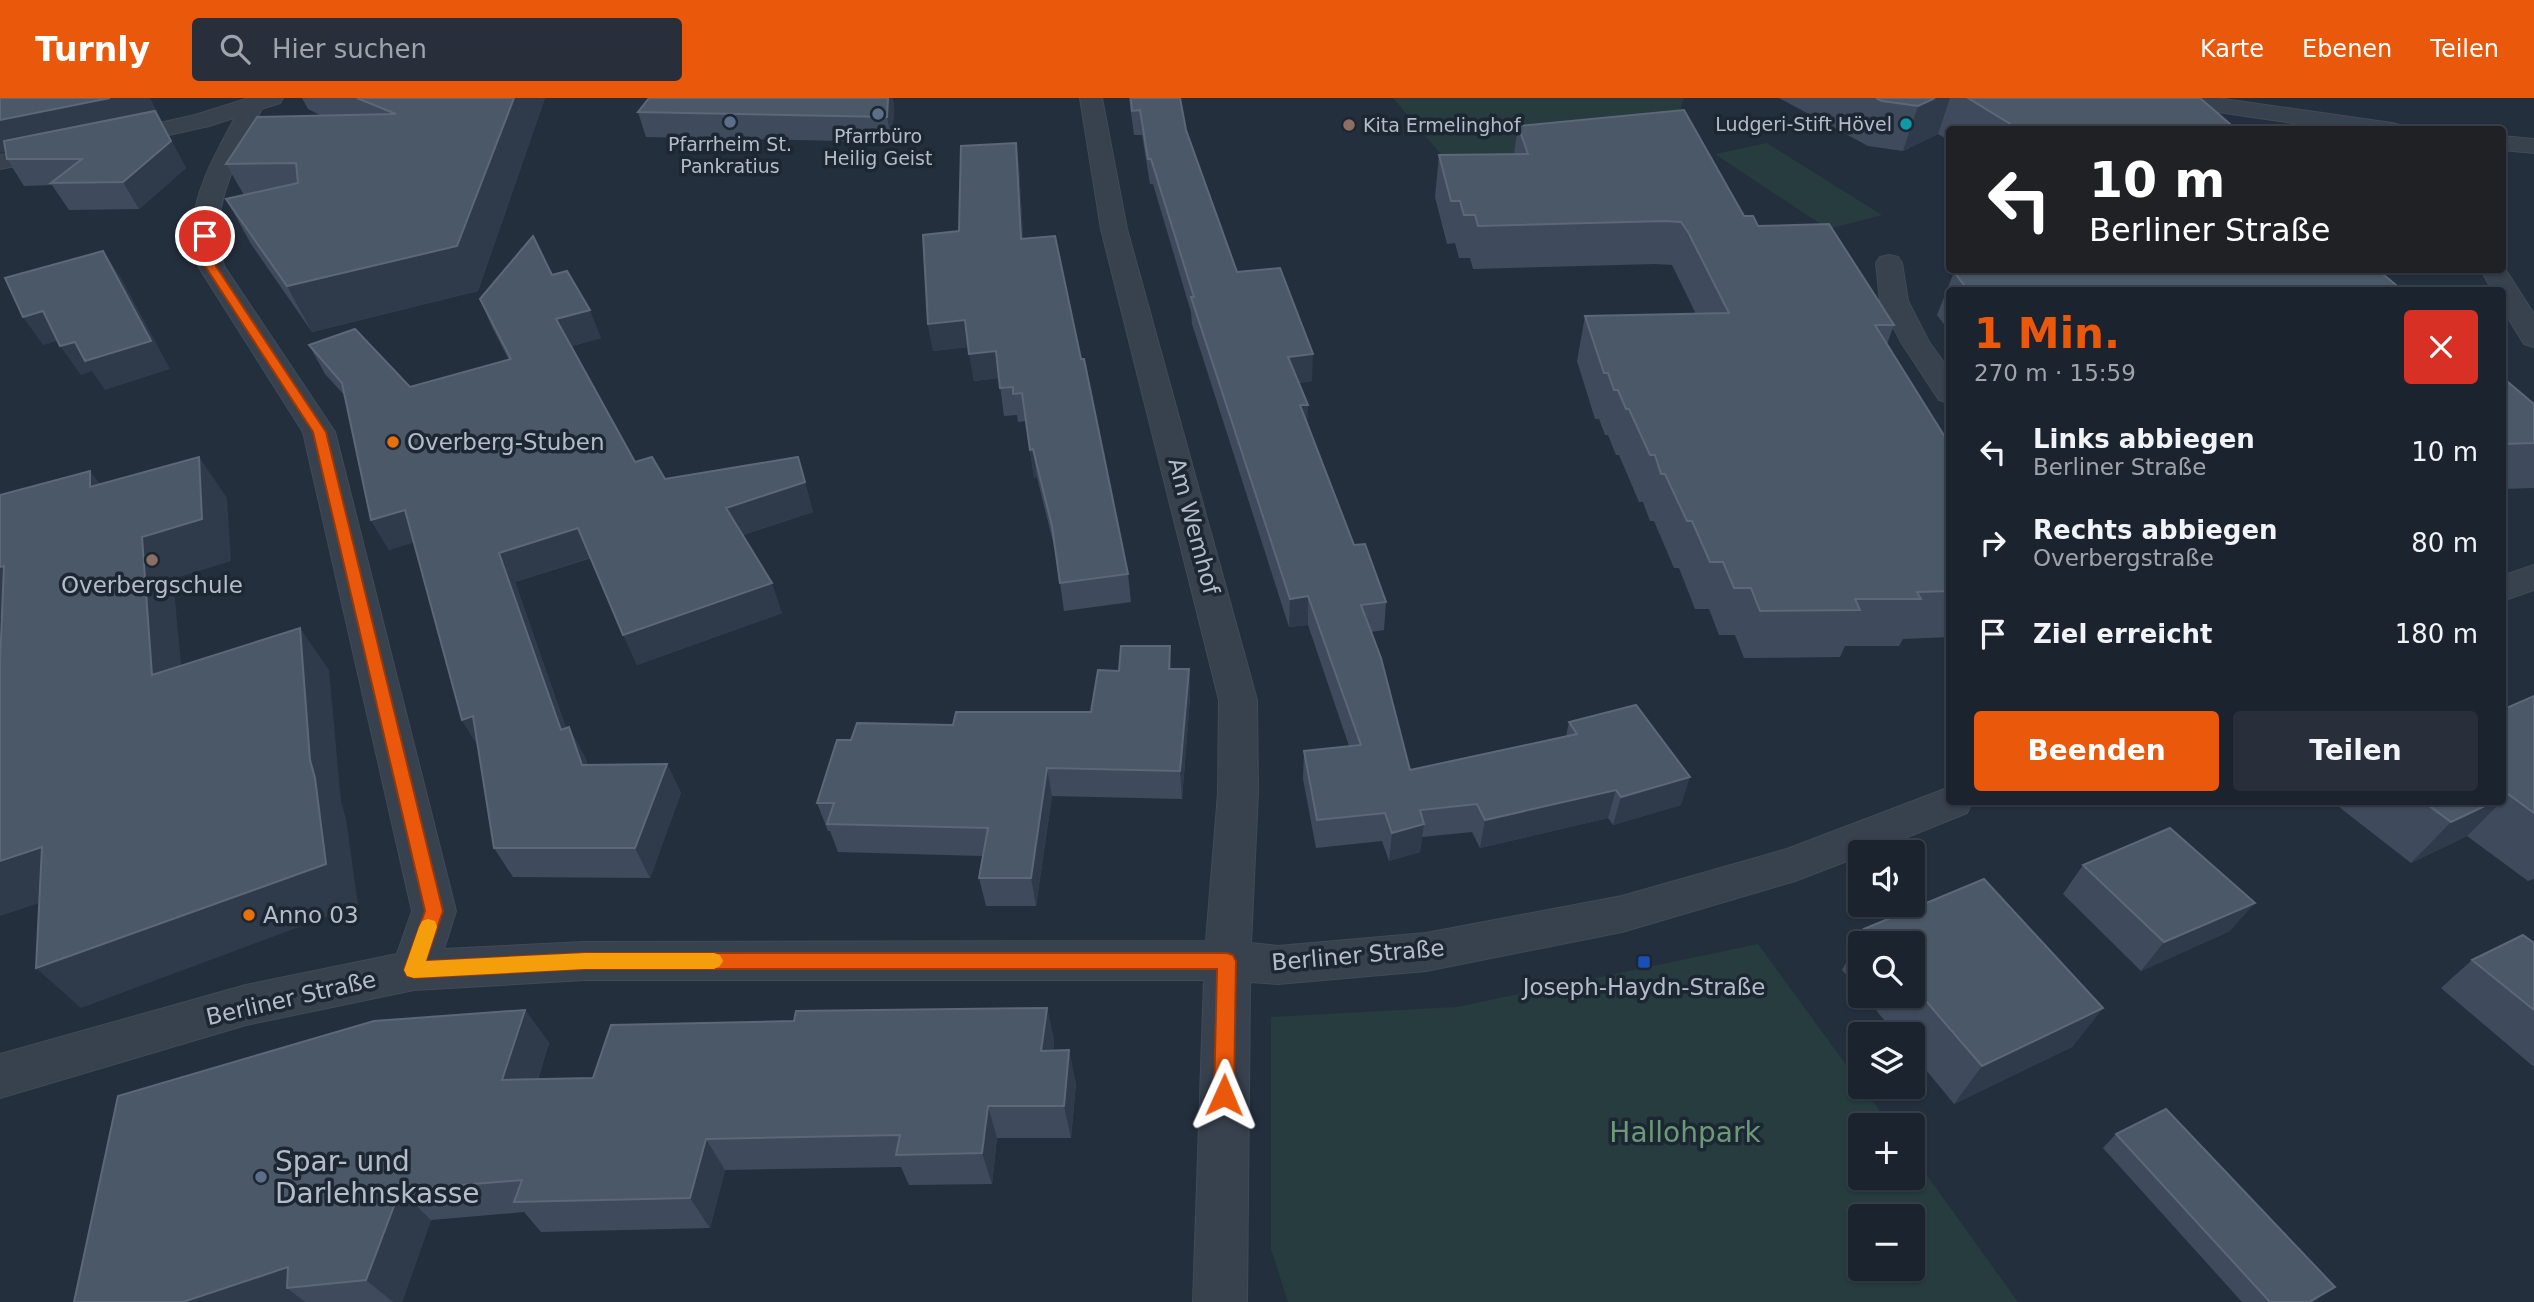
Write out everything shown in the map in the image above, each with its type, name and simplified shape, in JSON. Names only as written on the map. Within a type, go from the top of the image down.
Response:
[{"type":"street","name":"Am Wemhof","points":[[1091,98],[1114,229],[1238,700],[1238,793],[1227,961],[1220,1302]]},
{"type":"street","points":[[2170,98],[2364,126]]},
{"type":"street","points":[[0,162],[201,121],[262,102]]},
{"type":"street","points":[[262,102],[217,182],[208,208],[205,236],[211,266],[319,432],[434,911],[414,970]]},
{"type":"street","points":[[2506,143],[2534,146]]},
{"type":"street","points":[[1889,262],[1894,301],[1915,342],[1946,388]]},
{"type":"street","points":[[2506,290],[2534,338]]},
{"type":"street","points":[[2506,588],[2534,577]]},
{"type":"street","name":"Berliner Straße","points":[[0,1076],[246,1005],[414,970],[599,961],[1227,961],[1278,965],[1426,953],[1592,922],[1795,864],[1946,804]]},
{"type":"green space","points":[[1393,98],[1684,98],[1669,143],[1451,166]]},
{"type":"green space","points":[[1767,143],[1882,215],[1828,229],[1715,154]]},
{"type":"green space","name":"Hallohpark","points":[[1758,944],[1848,1067],[1848,1099],[1871,1099],[1881,1113],[1848,1113],[1848,1190],[1925,1190],[1925,1173],[2018,1302],[1288,1302],[1271,1249],[1271,1017],[1457,1007]]},
{"type":"building","points":[[0,98],[110,98],[0,120]]},
{"type":"building","points":[[357,98],[514,98],[457,246],[287,286],[226,199],[298,183],[296,163],[226,164],[257,117],[396,114]]},
{"type":"building","points":[[649,98],[888,98],[887,117],[638,112]]},
{"type":"building","points":[[1131,98],[1180,98],[1186,130],[1237,272],[1280,268],[1313,354],[1288,357],[1308,405],[1300,405],[1354,545],[1365,544],[1386,602],[1361,605],[1381,658],[1410,770],[1577,734],[1569,722],[1636,705],[1690,777],[1621,797],[1616,790],[1485,820],[1477,804],[1420,810],[1424,824],[1392,833],[1385,813],[1317,820],[1304,751],[1361,745],[1308,596],[1290,599],[1191,297],[1194,297],[1151,159],[1148,159],[1140,110],[1132,111]]},
{"type":"building","points":[[1876,98],[1935,98],[1918,106]]},
{"type":"building","points":[[1968,98],[2200,98],[2232,126],[2014,126]]},
{"type":"building","points":[[1684,110],[1744,216],[1753,216],[1758,226],[1829,224],[1894,325],[1875,325],[1946,439],[1946,591],[1917,592],[1921,599],[1855,599],[1860,610],[1760,611],[1751,588],[1734,588],[1723,562],[1710,562],[1692,521],[1687,521],[1665,474],[1661,474],[1655,455],[1650,455],[1629,409],[1626,409],[1618,390],[1614,390],[1608,373],[1604,373],[1585,316],[1729,313],[1681,222],[1478,226],[1475,215],[1464,215],[1460,201],[1451,201],[1439,155],[1528,154],[1518,126]]},
{"type":"building","points":[[155,111],[171,141],[123,182],[51,183],[82,159],[7,159],[4,141]]},
{"type":"building","points":[[1016,143],[1021,239],[1055,236],[1081,359],[1084,359],[1128,574],[1060,583],[1052,526],[1033,449],[1030,450],[1022,393],[1013,394],[1013,387],[1000,388],[996,351],[969,354],[965,320],[928,324],[923,235],[959,231],[961,146]]},
{"type":"building","points":[[533,236],[552,275],[567,271],[590,310],[556,319],[635,462],[652,457],[665,479],[798,457],[805,482],[726,508],[772,583],[623,635],[578,528],[499,553],[561,730],[569,727],[582,765],[667,764],[635,848],[494,848],[473,716],[462,720],[405,510],[371,520],[342,383],[309,345],[355,329],[410,387],[511,359],[480,299]]},
{"type":"building","points":[[103,251],[151,341],[85,361],[75,342],[60,346],[43,311],[23,317],[5,278]]},
{"type":"building","points":[[1955,273],[2382,273],[2398,287],[1966,287]]},
{"type":"building","points":[[2506,380],[2534,404],[2534,443],[2506,444]]},
{"type":"building","points":[[199,457],[202,519],[142,537],[152,675],[300,628],[310,760],[315,778],[326,864],[36,968],[42,847],[0,861],[0,662],[4,566],[0,567],[0,495],[90,471],[90,487]]},
{"type":"building","points":[[1121,646],[1170,646],[1169,669],[1189,669],[1180,771],[1047,768],[1031,878],[979,878],[988,828],[827,824],[834,803],[817,803],[837,740],[851,740],[857,723],[953,725],[956,712],[1091,712],[1098,670],[1119,671]]},
{"type":"building","points":[[2534,696],[2534,813],[2506,795],[2506,708]]},
{"type":"building","points":[[2428,805],[2487,805],[2451,822]]},
{"type":"building","points":[[2170,828],[2255,903],[2164,942],[2083,865]]},
{"type":"building","points":[[1984,879],[2103,1008],[1982,1066],[1925,1000],[1925,931],[1864,929],[1893,917],[1925,917],[1925,904]]},
{"type":"building","points":[[2523,935],[2534,943],[2534,1010],[2472,960]]},
{"type":"building","points":[[1047,1008],[1041,1051],[1069,1050],[1064,1106],[988,1106],[982,1153],[896,1155],[900,1135],[706,1139],[690,1198],[514,1202],[522,1180],[400,1190],[366,1280],[287,1288],[288,1267],[183,1302],[74,1302],[118,1096],[374,1021],[525,1010],[502,1080],[593,1078],[611,1025],[794,1021],[796,1011]]},
{"type":"building","points":[[2166,1109],[2335,1287],[2309,1302],[2270,1302],[2116,1134]]},
{"type":"slow traffic","points":[[428,927],[414,970],[585,961],[714,961]]},
{"type":"place","name":"Pfarrbüro Heilig Geist","points":[[878,114]]},
{"type":"place","name":"Pfarrheim St. Pankratius","points":[[730,122]]},
{"type":"place","name":"Ludgeri-Stift Hövel","points":[[1906,124]]},
{"type":"place","name":"Kita Ermelinghof","points":[[1349,125]]},
{"type":"place","name":"Overberg-Stuben","points":[[393,442]]},
{"type":"place","name":"Overbergschule","points":[[152,560]]},
{"type":"place","name":"Anno 03","points":[[249,915]]},
{"type":"place","name":"Joseph-Haydn-Straße","points":[[1644,962]]},
{"type":"place","name":"Spar- und Darlehnskasse","points":[[261,1177]]},
{"type":"route","points":[[205,236],[211,266],[319,432],[434,911],[414,970],[585,961],[1227,961],[1224,1095]]}]
